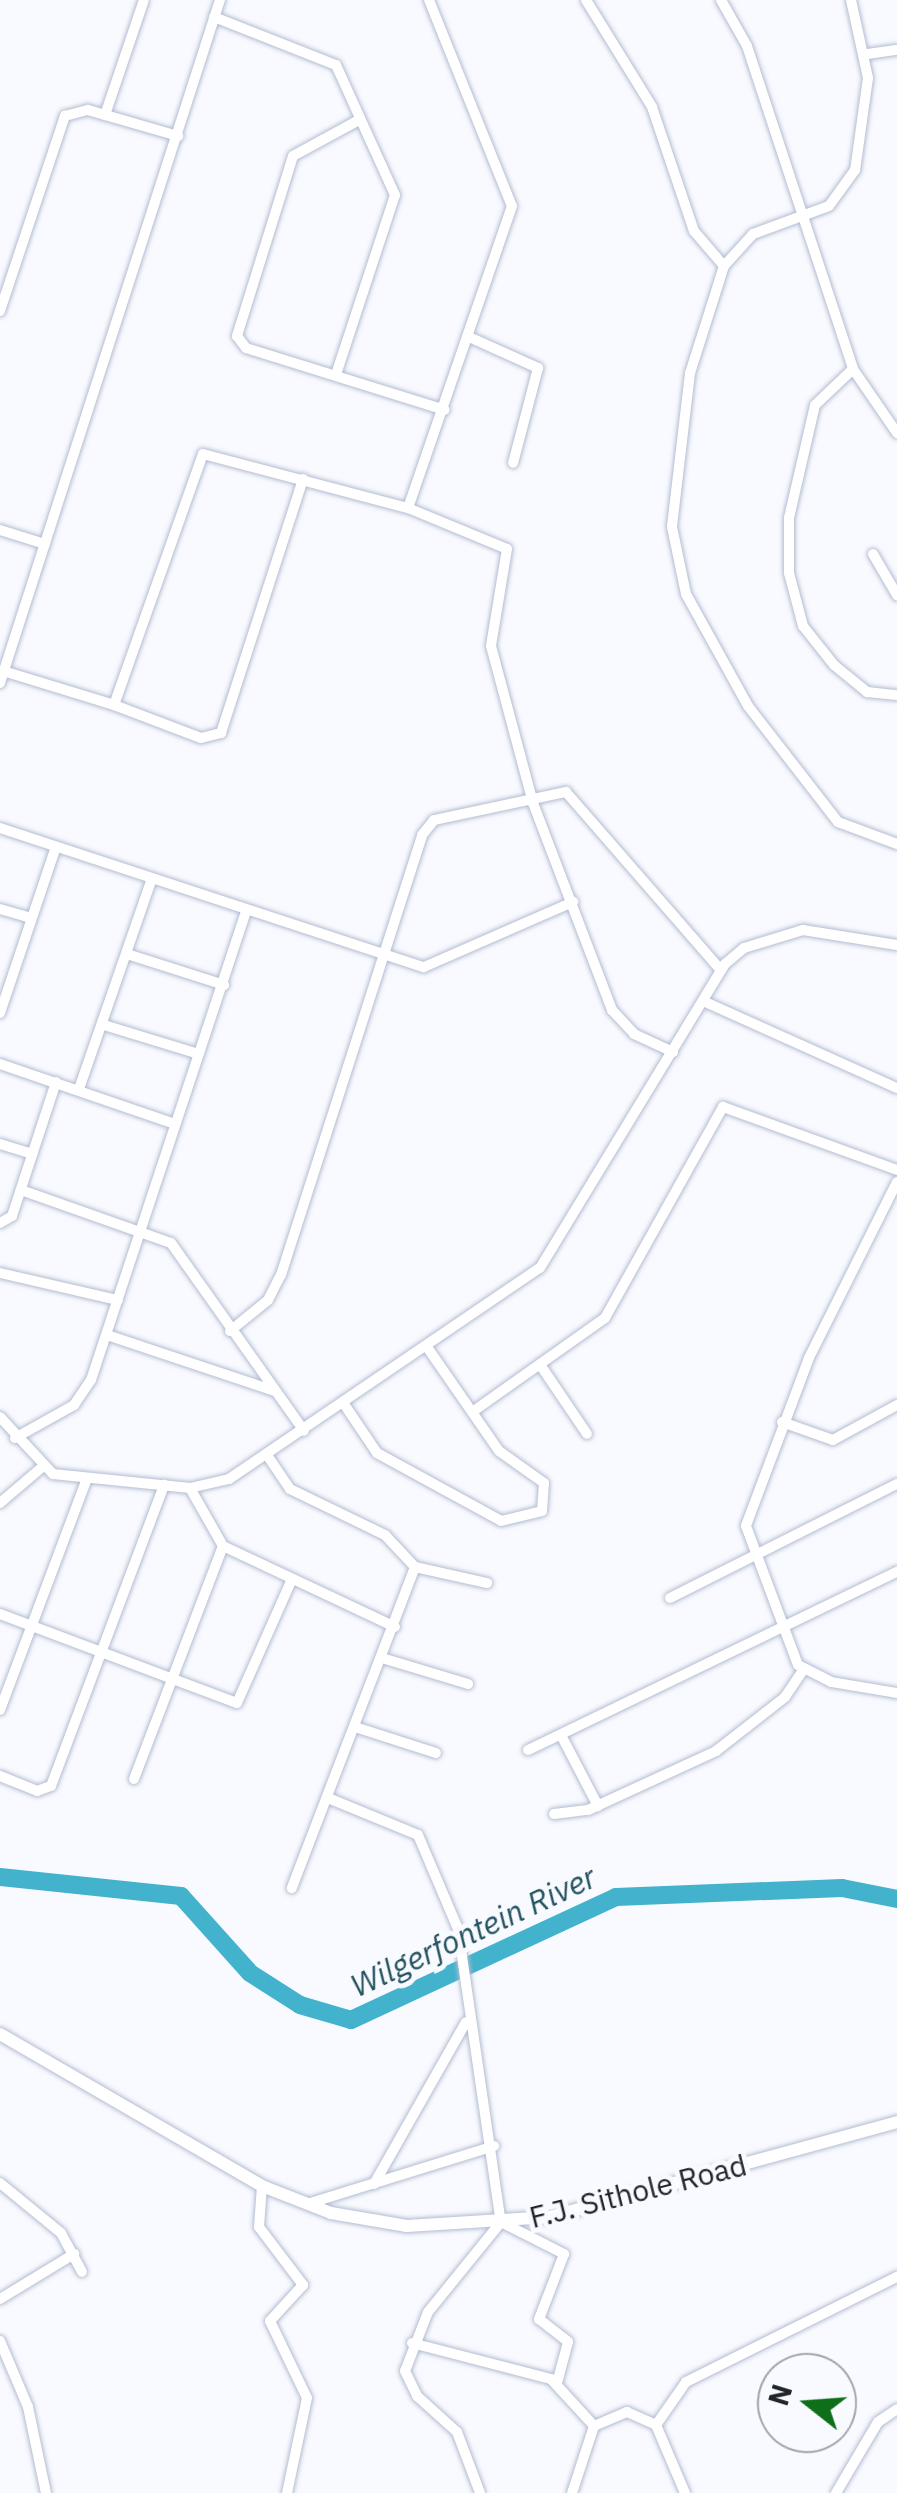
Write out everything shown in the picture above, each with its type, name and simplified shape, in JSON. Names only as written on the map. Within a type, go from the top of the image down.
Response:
[{"type":"street","points":[[105,115],[144,0]]},
{"type":"street","points":[[220,0],[2,677],[114,705],[201,738],[221,733],[303,479]]},
{"type":"street","points":[[408,508],[470,338],[510,194],[428,0]]},
{"type":"street","points":[[586,0],[652,107],[694,231],[724,266]]},
{"type":"street","points":[[721,0],[747,46],[853,369],[897,433]]},
{"type":"street","points":[[851,0],[867,54],[851,181],[802,217],[753,234],[724,266],[700,332],[677,449],[672,528],[680,577],[708,644],[831,814],[897,844]]},
{"type":"street","points":[[214,18],[329,59],[359,120],[395,211],[337,372]]},
{"type":"street","points":[[867,54],[897,50]]},
{"type":"street","points":[[0,311],[63,119],[79,110],[178,136]]},
{"type":"street","points":[[359,120],[293,156],[237,327],[246,348],[337,372],[445,410]]},
{"type":"street","points":[[470,338],[538,368],[513,463]]},
{"type":"street","points":[[853,369],[815,405],[789,518],[789,574],[804,626],[834,665],[867,692],[897,695]]},
{"type":"street","points":[[114,705],[197,459],[226,456],[408,508],[508,552],[491,646],[532,796],[612,1010],[634,1034],[674,1052]]},
{"type":"street","points":[[0,530],[45,544]]},
{"type":"street","points":[[873,554],[897,595]]},
{"type":"street","points":[[230,1330],[268,1300],[281,1276],[425,828],[558,788],[578,800],[721,970]]},
{"type":"street","points":[[0,828],[246,911],[386,954],[439,964],[574,902]]},
{"type":"street","points":[[0,1013],[4,986],[56,847]]},
{"type":"street","points":[[80,1089],[152,878]]},
{"type":"street","points":[[0,909],[31,918]]},
{"type":"street","points":[[15,1438],[80,1400],[107,1335],[246,911]]},
{"type":"street","points":[[0,1419],[41,1468],[86,1478],[190,1488],[229,1479],[427,1347],[552,1254],[721,970],[777,931],[897,944]]},
{"type":"street","points":[[127,954],[224,985]]},
{"type":"street","points":[[703,1001],[897,1088]]},
{"type":"street","points":[[104,1025],[198,1054]]},
{"type":"street","points":[[0,1064],[175,1124]]},
{"type":"street","points":[[0,1223],[21,1190],[56,1082]]},
{"type":"street","points":[[475,1410],[605,1318],[724,1107],[897,1170]]},
{"type":"street","points":[[0,1144],[32,1154]]},
{"type":"street","points":[[897,1182],[782,1422],[746,1513],[754,1556],[780,1630],[803,1670],[897,1694]]},
{"type":"street","points":[[21,1190],[141,1228],[171,1243],[304,1431]]},
{"type":"street","points":[[0,1273],[118,1300]]},
{"type":"street","points":[[107,1335],[275,1391]]},
{"type":"street","points":[[344,1404],[376,1453],[501,1522],[542,1511],[544,1483],[499,1451],[475,1410],[427,1347]]},
{"type":"street","points":[[541,1366],[587,1434]]},
{"type":"street","points":[[782,1422],[833,1440],[897,1405]]},
{"type":"street","points":[[266,1455],[290,1489],[384,1535],[416,1567],[487,1582]]},
{"type":"street","points":[[0,1502],[41,1468]]},
{"type":"street","points":[[0,1710],[86,1478]]},
{"type":"street","points":[[670,1598],[897,1484]]},
{"type":"street","points":[[0,1776],[49,1788],[164,1486]]},
{"type":"street","points":[[190,1488],[223,1546],[395,1626]]},
{"type":"street","points":[[134,1779],[223,1546]]},
{"type":"street","points":[[292,1888],[416,1567]]},
{"type":"street","points":[[528,1750],[562,1737],[897,1572]]},
{"type":"street","points":[[0,1614],[172,1680],[242,1701],[292,1579]]},
{"type":"street","points":[[382,1658],[468,1684]]},
{"type":"street","points":[[554,1814],[598,1806],[716,1751],[786,1697],[803,1670]]},
{"type":"street","points":[[355,1728],[436,1753]]},
{"type":"street","points":[[562,1737],[598,1806]]},
{"type":"street","points":[[328,1798],[418,1835],[458,1929],[466,2022],[494,2146],[501,2222],[412,2344],[406,2380],[456,2432],[480,2493]]},
{"type":"street","points":[[374,2184],[466,2022]]},
{"type":"street","name":"F.J. Sithole Road","points":[[0,2034],[262,2186],[306,2205],[407,2226],[501,2222],[586,2208],[897,2122]]},
{"type":"street","points":[[306,2205],[494,2146]]},
{"type":"street","points":[[0,2183],[43,2214],[74,2254],[82,2272]]},
{"type":"street","points":[[262,2186],[259,2227],[303,2284],[270,2321],[307,2398],[287,2493]]},
{"type":"street","points":[[501,2222],[564,2254],[539,2319],[568,2342],[557,2383]]},
{"type":"street","points":[[0,2299],[74,2254]]},
{"type":"street","points":[[656,2425],[686,2382],[897,2277]]},
{"type":"street","points":[[0,2342],[28,2406],[46,2493]]},
{"type":"street","points":[[412,2344],[557,2383],[594,2426]]},
{"type":"street","points":[[836,2493],[878,2422],[897,2409]]},
{"type":"street","points":[[572,2493],[594,2426],[627,2412],[656,2425],[685,2493]]},
{"type":"waterway","name":"Wilgerfontein River","points":[[0,1877],[181,1896],[250,1973],[300,2005],[351,2020],[616,1897],[842,1888],[897,1899]]}]
